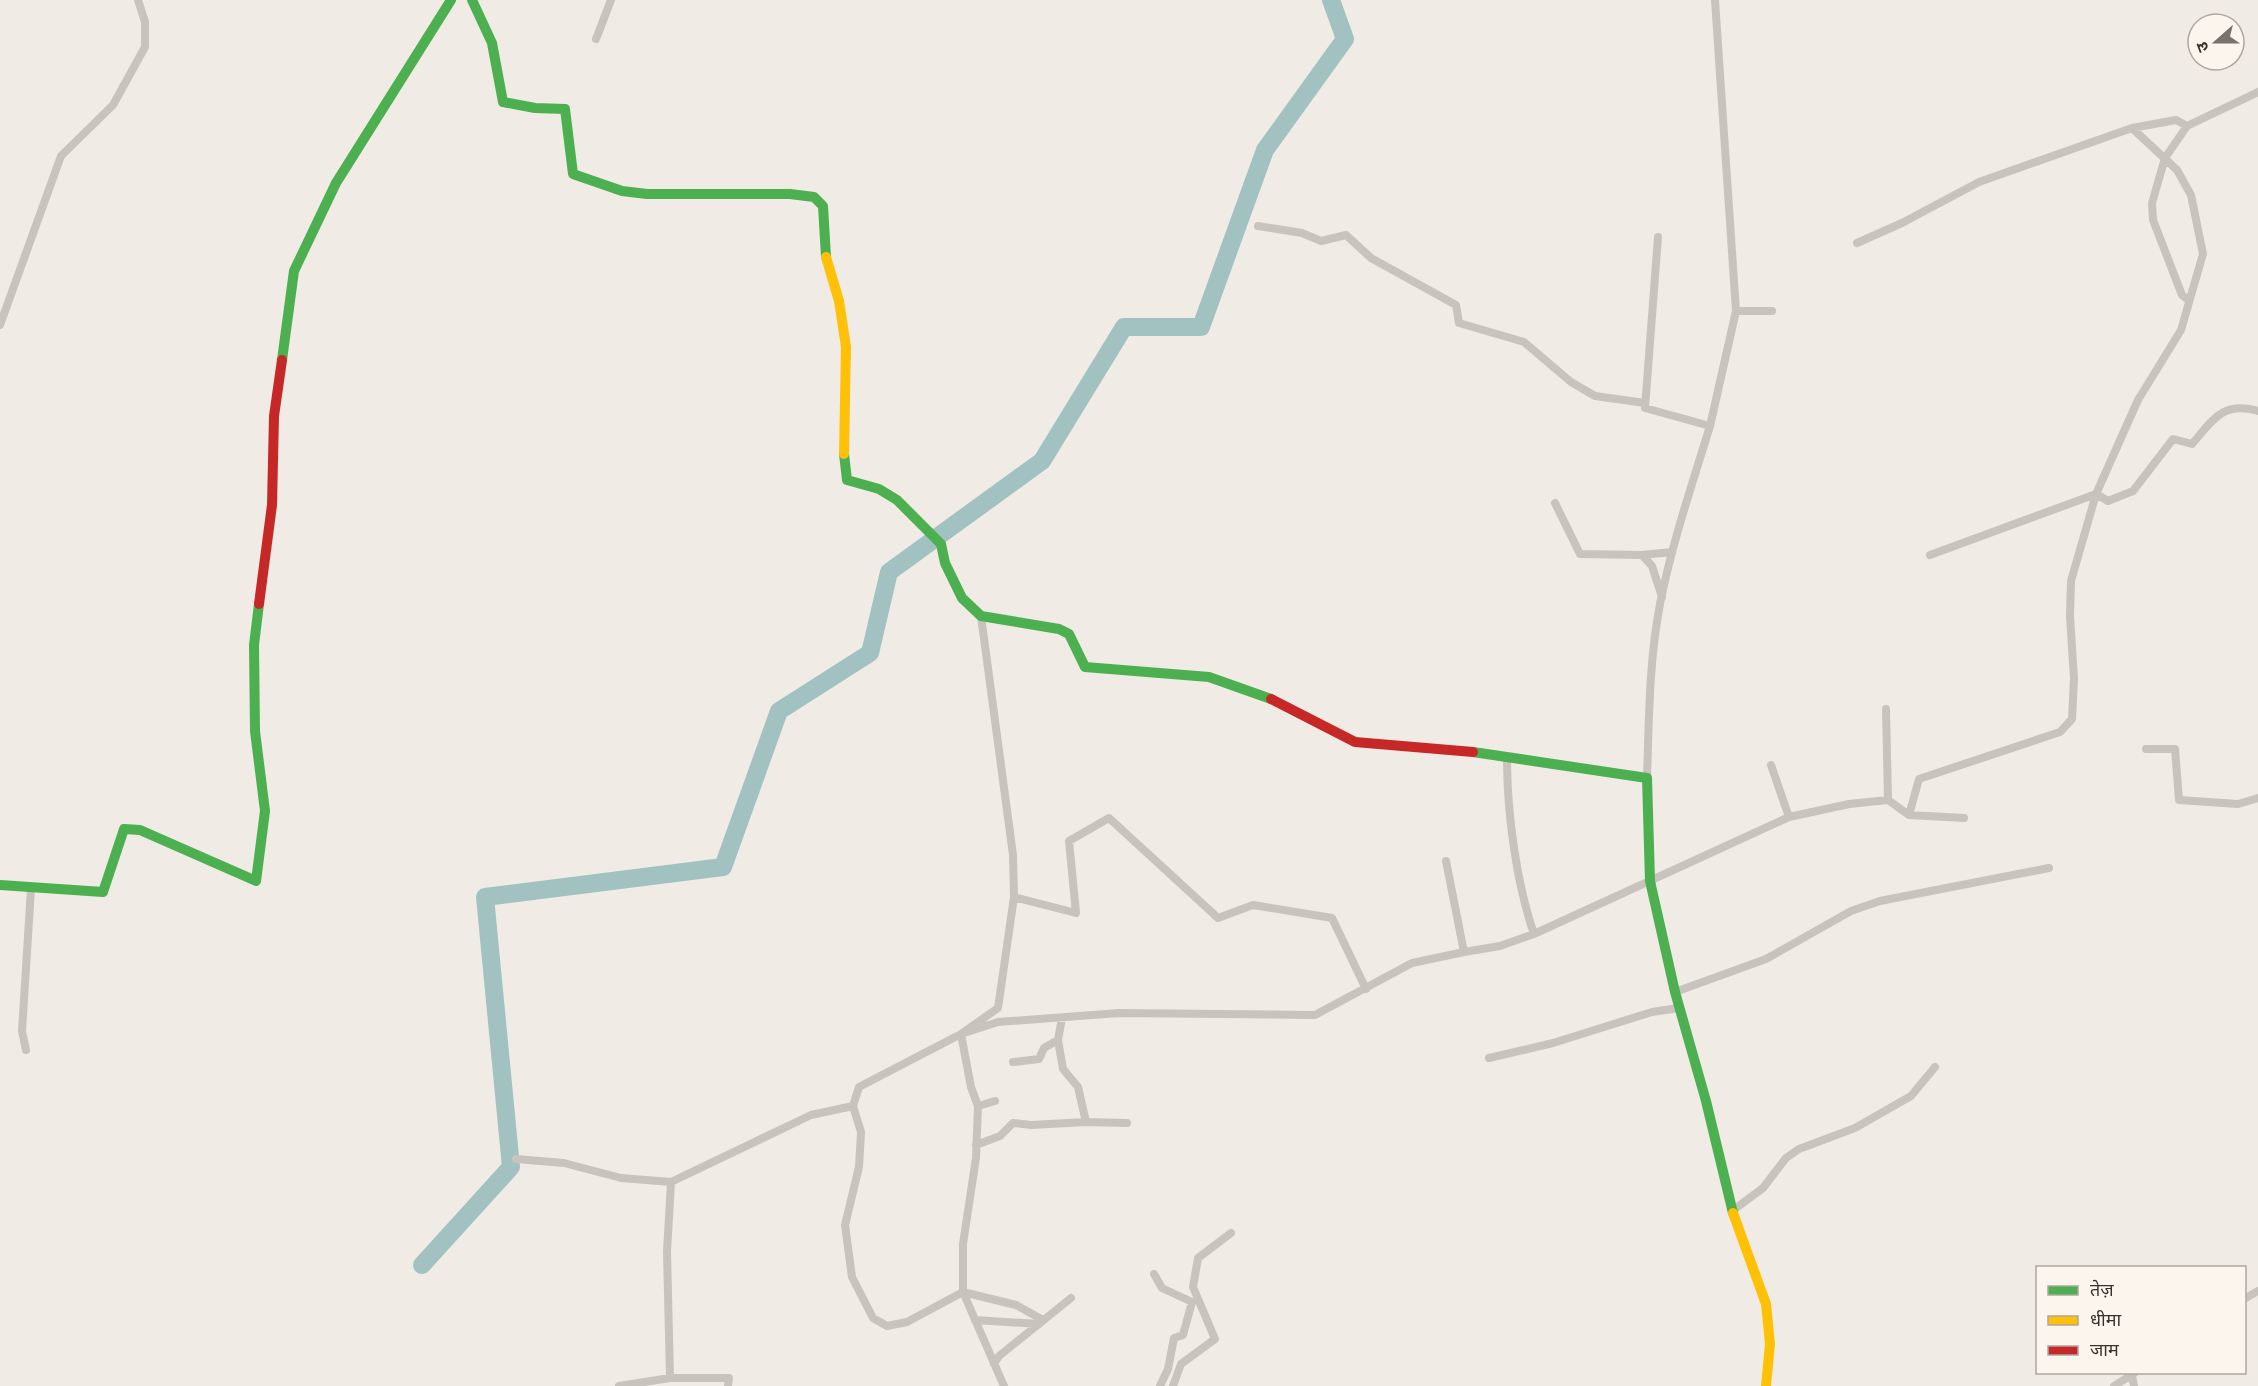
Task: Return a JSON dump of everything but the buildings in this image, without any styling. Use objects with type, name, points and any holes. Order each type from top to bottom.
[{"type":"street","points":[[0,325],[61,156],[113,105],[145,47],[145,22],[138,0]]},
{"type":"street","points":[[0,885],[31,890],[103,892],[124,829],[140,830],[256,881],[264,811],[255,731],[254,645],[272,505],[274,416],[294,271],[336,183],[451,0]]},
{"type":"street","points":[[472,0],[492,44],[503,102],[535,108],[565,109],[568,117],[573,174],[622,191],[647,195],[790,194],[814,197],[823,206],[827,265],[839,301],[846,347],[844,469],[847,480],[879,489],[897,500],[941,544],[945,563],[962,598],[981,616],[1059,629],[1069,634],[1085,667],[1103,671],[1167,672],[1208,677],[1258,693],[1300,713],[1334,735],[1355,742],[1436,748],[1647,778]]},
{"type":"street","points":[[596,39],[611,0]]},
{"type":"street","points":[[1715,0],[1736,311],[1710,426],[1672,552],[1662,598],[1651,675],[1647,778],[1650,881],[1675,992],[1706,1101],[1732,1211],[1766,1304],[1770,1344],[1766,1386]]},
{"type":"street","points":[[2188,300],[2182,295],[2153,220],[2152,203],[2165,158],[2187,126],[2258,92]]},
{"type":"street","points":[[1857,243],[1902,223],[1979,182],[2133,128],[2176,120],[2187,126]]},
{"type":"street","points":[[1909,815],[1919,779],[2060,732],[2072,719],[2074,679],[2070,616],[2071,581],[2096,494],[2138,400],[2181,330],[2203,254],[2191,195],[2177,170],[2133,128]]},
{"type":"street","points":[[1258,226],[1302,233],[1321,241],[1347,235],[1371,258],[1456,305],[1459,323],[1524,342],[1571,382],[1595,396],[1645,404]]},
{"type":"street","points":[[1658,237],[1645,408],[1710,426]]},
{"type":"street","points":[[1736,311],[1772,311]]},
{"type":"street","points":[[2096,494],[2108,501],[2133,491],[2158,455],[2173,439],[2192,444],[2216,416],[2226,410],[2258,411]]},
{"type":"street","points":[[1930,555],[2096,494]]},
{"type":"street","points":[[1555,503],[1580,554],[1642,555],[1672,552]]},
{"type":"street","points":[[1642,555],[1652,566],[1662,598]]},
{"type":"street","points":[[981,616],[1013,855],[1014,897],[998,1008],[961,1034],[860,1087],[853,1106],[861,1132],[859,1167],[844,1225],[852,1276],[873,1318],[887,1326],[907,1322],[963,1292],[1016,1305],[1041,1322]]},
{"type":"street","points":[[1886,709],[1888,801]]},
{"type":"street","points":[[2146,749],[2175,749],[2179,800],[2238,804],[2258,798]]},
{"type":"street","points":[[1507,757],[1507,797],[1522,901],[1534,934]]},
{"type":"street","points":[[1771,765],[1789,817]]},
{"type":"street","points":[[961,1034],[998,1022],[1119,1013],[1315,1015],[1412,963],[1500,946],[1534,934],[1789,817],[1848,804],[1888,801],[1909,815],[1964,818]]},
{"type":"street","points":[[1014,897],[1076,913],[1069,841],[1108,818],[1218,918],[1252,905],[1332,918],[1365,989]]},
{"type":"street","points":[[1446,861],[1464,952]]},
{"type":"street","points":[[1675,992],[1766,959],[1851,911],[1880,901],[2049,868]]},
{"type":"street","points":[[26,1050],[22,1031],[31,890]]},
{"type":"street","points":[[1489,1058],[1553,1043],[1652,1012],[1679,1008]]},
{"type":"street","points":[[1062,1018],[1058,1040],[1062,1069],[1078,1088],[1086,1122]]},
{"type":"street","points":[[961,1034],[970,1087],[978,1106],[976,1144],[963,1244],[963,1292],[1004,1386]]},
{"type":"street","points":[[1013,1062],[1039,1059],[1044,1048],[1058,1040]]},
{"type":"street","points":[[1732,1211],[1763,1188],[1786,1158],[1799,1149],[1855,1128],[1911,1096],[1935,1067]]},
{"type":"street","points":[[978,1106],[995,1101]]},
{"type":"street","points":[[516,1159],[564,1163],[621,1178],[671,1182],[811,1115],[853,1106]]},
{"type":"street","points":[[976,1144],[1000,1136],[1013,1123],[1031,1125],[1086,1122],[1127,1123]]},
{"type":"street","points":[[670,1378],[667,1252],[671,1182]]},
{"type":"street","points":[[1173,1386],[1180,1364],[1215,1339],[1193,1287],[1198,1258],[1231,1233]]},
{"type":"street","points":[[1154,1274],[1162,1288],[1192,1302],[1183,1335],[1174,1338],[1168,1369],[1160,1386]]},
{"type":"street","points":[[994,1364],[999,1356],[1071,1298]]},
{"type":"street","points":[[975,1320],[1041,1322]]},
{"type":"street","points":[[2114,1386],[2134,1374]]},
{"type":"street","points":[[2134,1374],[2134,1386]]},
{"type":"street","points":[[619,1386],[670,1378],[729,1378],[728,1386]]},
{"type":"waterway","points":[[422,1265],[511,1167],[485,897],[723,867],[779,711],[870,653],[889,572],[1042,461],[1124,327],[1201,327],[1265,150],[1345,39],[1331,0]]},
{"type":"traffic: fast","points":[[282,360],[294,271],[336,183],[451,0]]},
{"type":"traffic: fast","points":[[472,0],[492,43],[503,102],[535,108],[565,109],[573,174],[622,191],[647,194],[790,194],[814,197],[823,206],[826,257]]},
{"type":"traffic: fast","points":[[844,454],[847,480],[879,489],[897,500],[941,544],[945,563],[962,598],[981,616],[1059,629],[1069,634],[1085,667],[1209,677],[1271,699]]},
{"type":"traffic: fast","points":[[0,885],[103,892],[124,829],[140,830],[256,881],[265,811],[255,731],[254,645],[259,604]]},
{"type":"traffic: fast","points":[[1473,752],[1647,778],[1650,881],[1675,992],[1706,1101],[1733,1213]]},
{"type":"traffic: slow","points":[[826,257],[839,301],[846,347],[844,454]]},
{"type":"traffic: slow","points":[[1733,1213],[1766,1304],[1770,1344],[1766,1386]]},
{"type":"traffic: jam","points":[[259,604],[272,505],[274,416],[282,360]]},
{"type":"traffic: jam","points":[[1271,699],[1355,742],[1473,752]]}]
